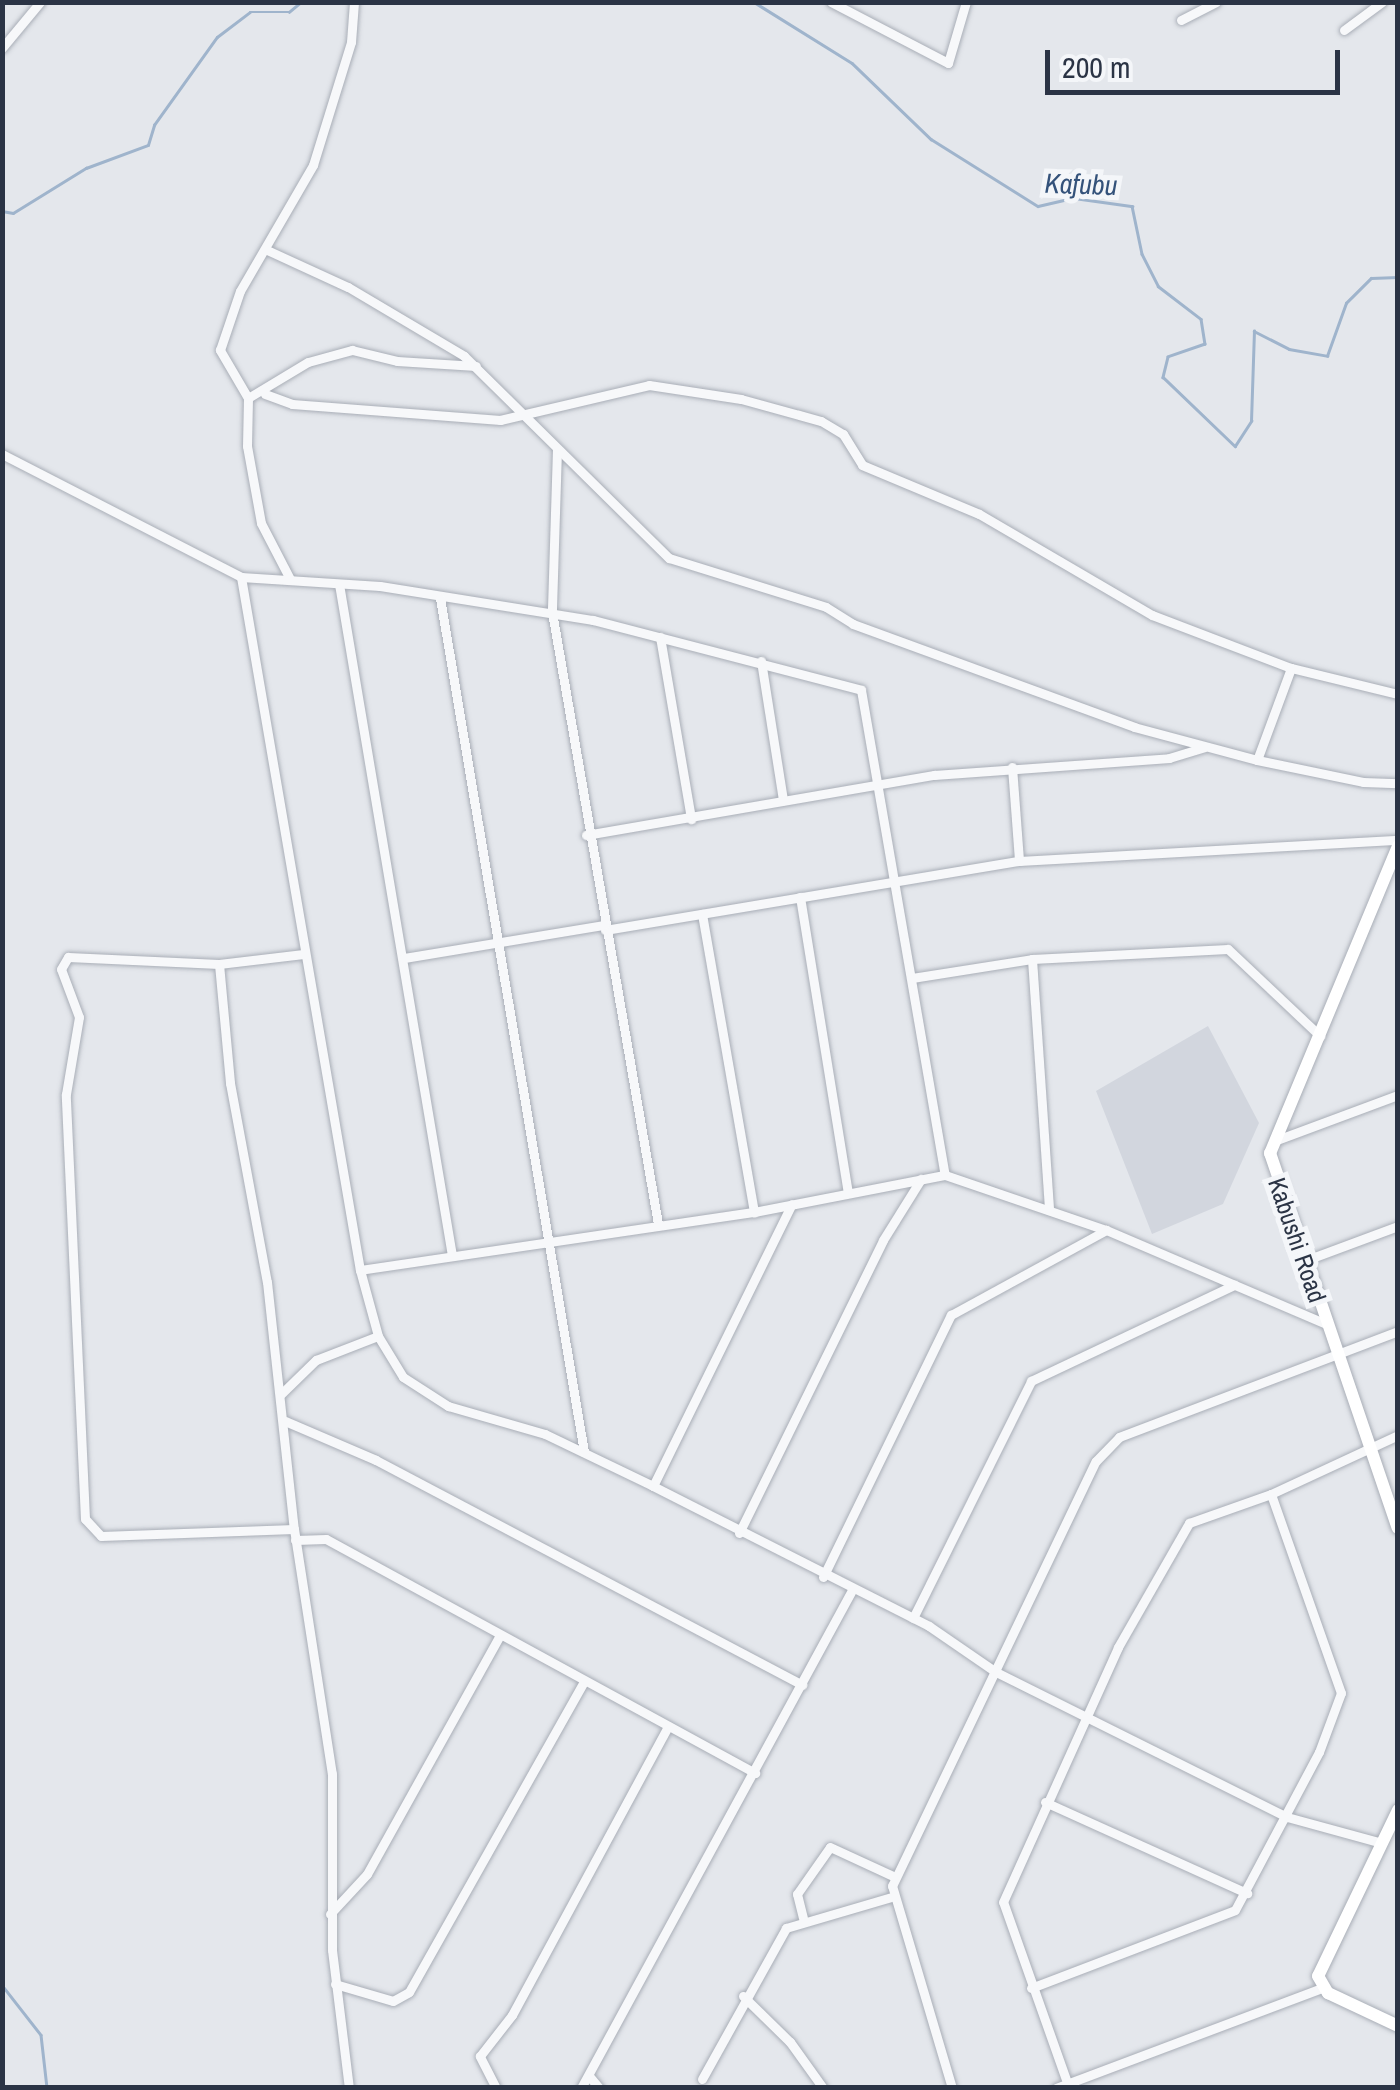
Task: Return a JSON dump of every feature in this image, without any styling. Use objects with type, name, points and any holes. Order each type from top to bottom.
[{"type":"main road","name":"Kabushi Road","points":[[1398,843],[1320,1036],[1271,1142],[1271,1164],[1398,1528]]},
{"type":"main road","points":[[1398,1810],[1321,1966],[1322,1988],[1398,2026]]},
{"type":"street","points":[[3,46],[40,2]]},
{"type":"street","points":[[290,580],[260,523],[247,446],[248,398],[220,350],[240,291],[267,250],[329,118],[351,42],[354,2]]},
{"type":"street","points":[[831,2],[948,63],[966,2]]},
{"type":"street","points":[[1182,20],[1216,2]]},
{"type":"street","points":[[1344,30],[1382,2]]},
{"type":"street","points":[[267,250],[416,323],[476,366],[669,558],[826,607],[950,661],[1204,747],[1362,782],[1398,782]]},
{"type":"street","points":[[248,398],[264,394],[308,362],[352,350],[407,363],[476,366]]},
{"type":"street","points":[[264,394],[292,404],[380,414],[528,416],[650,385],[740,399],[821,421],[843,434],[862,465],[979,514],[1152,615],[1291,668],[1398,694]]},
{"type":"street","points":[[556,449],[552,612],[586,835],[658,1224]]},
{"type":"street","points":[[2,454],[241,577],[339,584],[552,612],[762,661],[861,690],[944,1175]]},
{"type":"street","points":[[241,577],[360,1270],[378,1336],[403,1377],[424,1394],[584,1452],[654,1486],[851,1592],[913,1618],[996,1672],[1287,1817],[1382,1843]]},
{"type":"street","points":[[339,584],[452,1256]]},
{"type":"street","points":[[440,598],[584,1452]]},
{"type":"street","points":[[660,637],[690,819]]},
{"type":"street","points":[[762,661],[783,800]]},
{"type":"street","points":[[1256,760],[1291,668]]},
{"type":"street","points":[[586,835],[880,784],[1012,767],[1168,758],[1204,747]]},
{"type":"street","points":[[1012,767],[1018,862]]},
{"type":"street","points":[[404,958],[1018,862],[1398,843]]},
{"type":"street","points":[[800,897],[848,1192]]},
{"type":"street","points":[[702,914],[754,1212]]},
{"type":"street","points":[[912,978],[1032,959],[1228,949],[1320,1036]]},
{"type":"street","points":[[304,954],[219,964],[124,958],[62,962],[79,1017],[66,1094],[83,1378],[82,1506],[100,1536],[295,1535],[326,1539],[499,1638],[755,1774]]},
{"type":"street","points":[[1032,959],[1049,1209]]},
{"type":"street","points":[[219,964],[230,1083],[281,1394],[295,1535],[332,1774],[330,1914],[349,2088]]},
{"type":"street","points":[[1271,1142],[1398,1095]]},
{"type":"street","points":[[360,1270],[546,1239],[754,1212],[944,1175],[1106,1230],[1326,1324]]},
{"type":"street","points":[[739,1533],[883,1240],[922,1179]]},
{"type":"street","points":[[654,1486],[792,1204]]},
{"type":"street","points":[[1304,1261],[1398,1226]]},
{"type":"street","points":[[823,1577],[951,1315],[1106,1230]]},
{"type":"street","points":[[913,1618],[1031,1381],[1234,1285]]},
{"type":"street","points":[[952,2088],[891,1897],[895,1877],[1110,1443],[1398,1332]]},
{"type":"street","points":[[281,1394],[316,1360],[378,1336]]},
{"type":"street","points":[[284,1421],[376,1460],[802,1685]]},
{"type":"street","points":[[1069,2085],[1003,1902],[1084,1715],[1182,1530],[1398,1435]]},
{"type":"street","points":[[1031,1988],[1235,1910],[1287,1817],[1341,1693],[1271,1494]]},
{"type":"street","points":[[581,2088],[851,1592]]},
{"type":"street","points":[[330,1914],[368,1874],[499,1638]]},
{"type":"street","points":[[336,1984],[393,2001],[409,1992],[583,1683]]},
{"type":"street","points":[[496,2088],[480,2056],[512,2016],[668,1728]]},
{"type":"street","points":[[1045,1802],[1247,1893]]},
{"type":"street","points":[[803,1918],[797,1894],[830,1847],[895,1877]]},
{"type":"street","points":[[702,2079],[742,1996],[786,1928],[803,1918],[891,1897]]},
{"type":"street","points":[[1056,2088],[1322,1988]]},
{"type":"street","points":[[742,1996],[790,2042],[823,2088]]},
{"type":"street","points":[[589,2076],[599,2088]]},
{"type":"shaded area","points":[[1208,1026],[1259,1123],[1223,1204],[1152,1234],[1096,1091]]},
{"type":"waterway","points":[[2,211],[13,213],[86,168],[148,145],[154,125],[217,37],[250,12],[289,12],[301,2]]},
{"type":"waterway","name":"Kafubu","points":[[754,2],[852,63],[931,139],[1038,206],[1074,198],[1132,206],[1142,254],[1158,286],[1201,319],[1205,344],[1168,357],[1163,377],[1235,446],[1251,421],[1254,331],[1289,349],[1327,356],[1346,303],[1371,278],[1398,277]]},
{"type":"waterway","points":[[2,1851],[2,1861]]},
{"type":"waterway","points":[[2,1985],[41,2035],[47,2088]]}]
